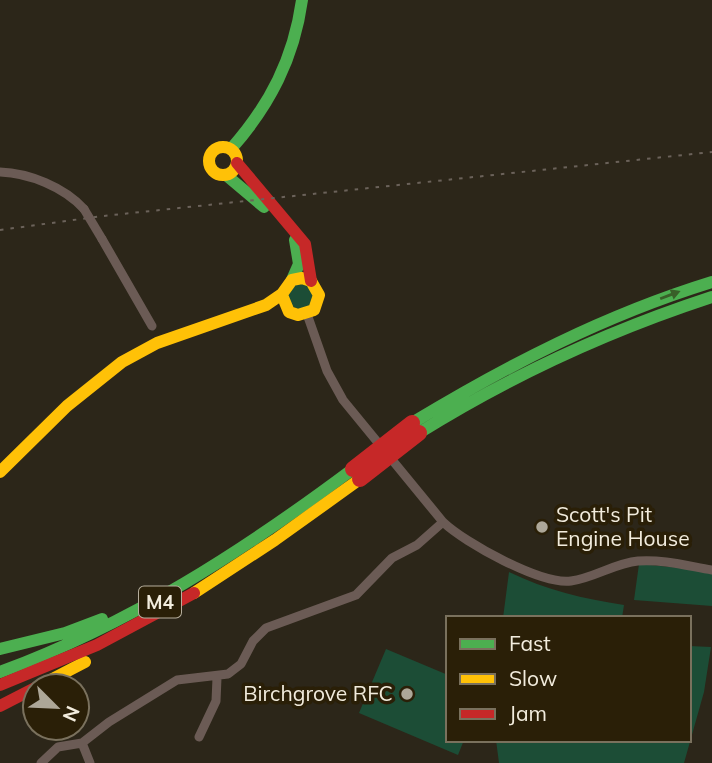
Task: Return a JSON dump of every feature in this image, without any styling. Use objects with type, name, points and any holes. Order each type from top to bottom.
[{"type":"main road","points":[[231,162],[283,76],[300,22],[302,0]]},
{"type":"main road","points":[[0,472],[75,402],[115,368],[142,350],[189,330],[248,315],[282,295],[299,264],[299,247],[293,236],[231,162]]},
{"type":"main road","points":[[231,162],[297,231],[305,244],[311,281]]},
{"type":"main road","points":[[282,295],[289,312],[307,314],[318,303],[317,287],[311,281],[302,278],[292,280]]},
{"type":"main road","name":"M4","points":[[65,672],[112,647],[279,540],[416,428],[497,371],[594,325],[712,282]]},
{"type":"main road","name":"M4","points":[[416,428],[539,362],[593,338],[712,297]]},
{"type":"main road","name":"M4","points":[[0,649],[65,633],[106,618],[240,549],[357,474]]},
{"type":"main road","name":"M4","points":[[0,672],[55,652],[164,600],[242,552],[305,506]]},
{"type":"main road","name":"M4","points":[[0,685],[59,663],[170,609]]},
{"type":"main road","name":"M4","points":[[0,706],[21,695]]},
{"type":"street","points":[[0,172],[37,180],[72,198],[84,209],[152,326]]},
{"type":"street","points":[[307,314],[327,371],[344,400],[443,522],[460,538],[541,579],[574,581],[634,561],[660,561],[712,569]]},
{"type":"street","points":[[41,763],[58,747],[82,743],[160,688],[177,680],[216,678],[228,674],[241,664],[253,641],[266,628],[312,617],[356,595],[392,558],[417,545],[443,522]]},
{"type":"street","points":[[199,737],[216,701],[216,678]]},
{"type":"street","points":[[82,743],[90,763]]},
{"type":"green space","points":[[301,283],[310,287],[314,296],[310,305],[301,309],[292,305],[288,296],[292,287]]},
{"type":"green space","points":[[639,564],[712,571],[712,606],[634,600]]},
{"type":"green space","points":[[509,572],[565,593],[624,605],[622,616],[503,616]]},
{"type":"green space","points":[[691,646],[711,647],[704,692],[691,738]]},
{"type":"green space","name":"Birchgrove RFC","points":[[386,649],[446,674],[446,742],[463,742],[458,755],[359,713]]},
{"type":"green space","points":[[496,742],[690,742],[684,763],[499,763]]},
{"type":"railway","points":[[0,230],[103,216],[712,152]]},
{"type":"traffic: fast","points":[[231,149],[257,115],[278,80],[293,42],[302,0]]},
{"type":"traffic: fast","points":[[226,175],[264,207]]},
{"type":"traffic: fast","points":[[292,280],[299,264],[295,240]]},
{"type":"traffic: fast","points":[[412,423],[484,381],[558,343],[633,310],[712,282]]},
{"type":"traffic: fast","points":[[419,433],[489,392],[561,356],[635,324],[712,297]]},
{"type":"traffic: fast","points":[[0,672],[94,632],[184,584],[269,529],[353,469]]},
{"type":"traffic: fast","points":[[0,649],[65,633],[102,619]]},
{"type":"traffic: slow","points":[[223,147],[233,151],[237,161],[233,171],[223,175],[213,171],[209,161],[213,151],[223,147]]},
{"type":"traffic: slow","points":[[0,472],[67,406],[122,362],[157,343],[266,305],[282,294],[292,280],[302,278],[311,281],[319,295],[314,310],[298,315],[289,312],[282,295]]},
{"type":"traffic: slow","points":[[194,593],[275,540],[360,479]]},
{"type":"traffic: slow","points":[[66,672],[85,662]]},
{"type":"traffic: jam","points":[[237,163],[305,244],[311,281]]},
{"type":"traffic: jam","points":[[353,469],[412,423]]},
{"type":"traffic: jam","points":[[360,479],[419,433]]},
{"type":"traffic: jam","points":[[0,685],[97,645],[194,593]]},
{"type":"traffic: jam","points":[[0,706],[21,695]]},
{"type":"place","name":"Scott's Pit Engine House","points":[[542,527]]},
{"type":"place","name":"Birchgrove RFC","points":[[407,694]]}]
